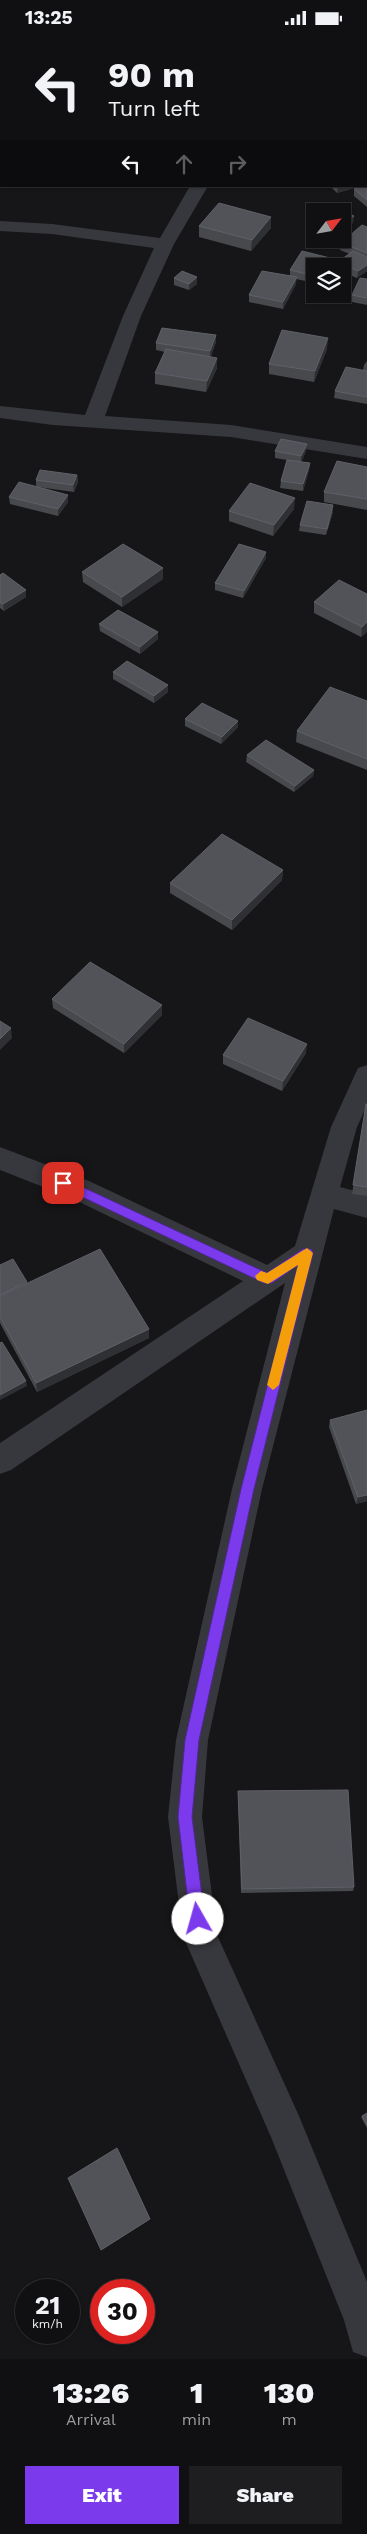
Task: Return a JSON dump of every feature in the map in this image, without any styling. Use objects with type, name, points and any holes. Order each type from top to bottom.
[{"type":"street","points":[[93,421],[132,316],[165,244],[198,187]]},
{"type":"street","points":[[0,225],[52,229],[165,244]]},
{"type":"street","points":[[0,412],[53,419],[230,431],[367,453]]},
{"type":"street","points":[[367,1076],[344,1127],[307,1253],[247,1489],[192,1740],[185,1817],[200,1936],[286,2129],[363,2320],[367,2338]]},
{"type":"street","points":[[0,1157],[79,1189],[268,1279]]},
{"type":"street","points":[[324,1195],[367,1205]]},
{"type":"street","points":[[0,1461],[307,1253]]},
{"type":"building","points":[[367,187],[367,200],[354,189]]},
{"type":"building","points":[[219,203],[271,217],[252,240],[199,226]]},
{"type":"building","points":[[362,225],[367,227],[367,253],[351,247],[351,234]]},
{"type":"building","points":[[302,251],[330,258],[306,258],[306,274],[290,270]]},
{"type":"building","points":[[353,251],[367,257],[367,265],[358,271],[351,268],[351,258],[343,258]]},
{"type":"building","points":[[182,271],[197,277],[189,284],[174,278]]},
{"type":"building","points":[[262,271],[297,277],[283,302],[249,295]]},
{"type":"building","points":[[360,278],[367,279],[367,298],[352,295]]},
{"type":"building","points":[[162,328],[216,335],[210,351],[156,343]]},
{"type":"building","points":[[282,330],[328,338],[315,371],[269,364]]},
{"type":"building","points":[[166,349],[217,358],[207,381],[155,373]]},
{"type":"building","points":[[346,367],[367,371],[367,397],[335,391]]},
{"type":"building","points":[[281,439],[307,444],[301,456],[275,451]]},
{"type":"building","points":[[287,460],[310,463],[303,484],[281,481]]},
{"type":"building","points":[[337,461],[367,467],[367,499],[324,492]]},
{"type":"building","points":[[40,470],[77,475],[73,485],[36,480]]},
{"type":"building","points":[[19,482],[68,495],[58,509],[9,497]]},
{"type":"building","points":[[250,483],[295,498],[274,525],[229,511]]},
{"type":"building","points":[[307,501],[333,505],[327,529],[300,525]]},
{"type":"building","points":[[123,544],[163,568],[122,597],[82,572]]},
{"type":"building","points":[[239,544],[266,552],[244,591],[215,583]]},
{"type":"building","points":[[3,573],[26,590],[3,604],[0,602],[0,575]]},
{"type":"building","points":[[339,580],[367,594],[367,622],[362,627],[314,602]]},
{"type":"building","points":[[118,610],[158,632],[140,647],[99,624]]},
{"type":"building","points":[[127,661],[168,685],[154,696],[113,672]]},
{"type":"building","points":[[330,687],[367,701],[367,759],[297,731]]},
{"type":"building","points":[[202,703],[238,721],[222,737],[185,719]]},
{"type":"building","points":[[266,740],[314,770],[295,786],[247,755]]},
{"type":"building","points":[[222,834],[283,870],[232,920],[170,883]]},
{"type":"building","points":[[90,962],[162,1005],[124,1044],[52,999]]},
{"type":"building","points":[[248,1018],[307,1044],[283,1081],[223,1055]]},
{"type":"building","points":[[0,1021],[11,1028],[0,1039]]},
{"type":"building","points":[[367,1104],[367,1187],[353,1185]]},
{"type":"building","points":[[100,1249],[149,1329],[36,1383],[0,1317],[0,1296]]},
{"type":"building","points":[[13,1259],[27,1282],[0,1295],[0,1265]]},
{"type":"building","points":[[2,1342],[26,1381],[0,1395],[0,1343]]},
{"type":"building","points":[[367,1410],[367,1495],[358,1497],[330,1420]]},
{"type":"building","points":[[348,1790],[354,1887],[242,1889],[238,1791]]},
{"type":"building","points":[[367,2113],[367,2125],[362,2116]]},
{"type":"building","points":[[117,2148],[150,2219],[101,2250],[68,2178]]},
{"type":"slow traffic","points":[[261,1276],[268,1279],[307,1253],[273,1385]]},
{"type":"route","points":[[63,1183],[268,1279],[307,1253],[247,1489],[192,1740],[185,1817],[198,1919]]}]
